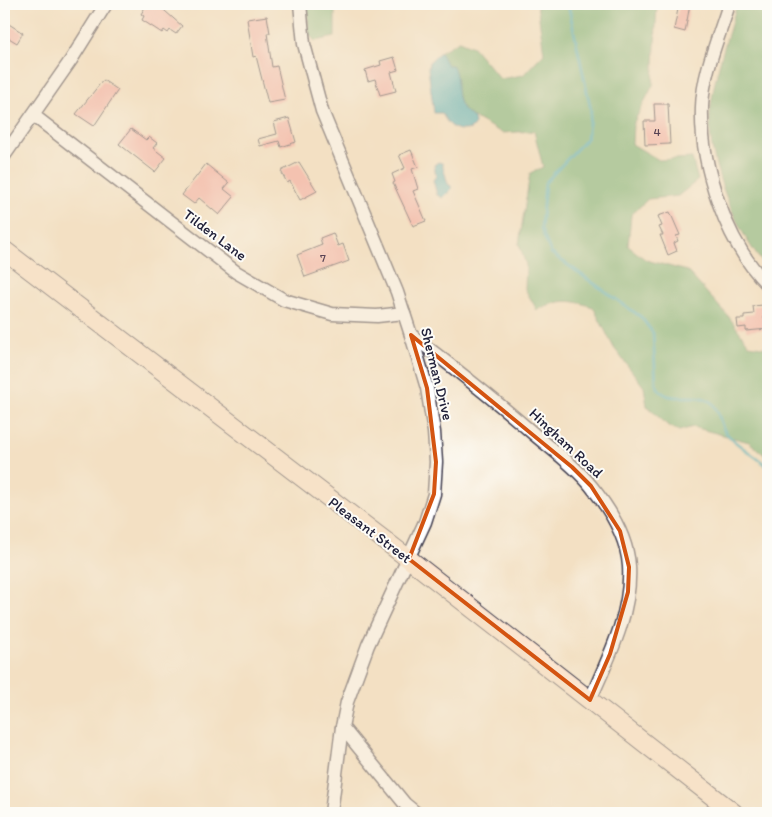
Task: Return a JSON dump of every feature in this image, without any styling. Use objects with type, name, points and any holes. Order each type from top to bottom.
[{"type":"street","points":[[4,156],[106,4]]},
{"type":"street","name":"Sherman Drive","points":[[300,4],[304,44],[322,111],[404,313],[427,388],[434,432],[436,462],[434,494],[425,522],[368,645],[347,702],[331,813]]},
{"type":"street","points":[[730,4],[706,77],[702,106],[703,144],[709,173],[727,220],[748,261],[768,285]]},
{"type":"street","name":"Tilden Lane","points":[[33,115],[236,272],[284,300],[332,314],[376,316],[404,313]]},
{"type":"street","name":"Pleasant Street","points":[[4,250],[409,559],[734,813]]},
{"type":"street","name":"Hingham Road","points":[[411,335],[490,396],[572,467],[591,486],[620,531],[626,546],[629,567],[628,592],[623,617],[610,654],[590,700]]},
{"type":"street","points":[[342,727],[404,804],[416,813]]},
{"type":"highlighted area","points":[[411,335],[572,467],[591,486],[620,531],[629,567],[628,592],[610,654],[590,700],[409,559],[434,494],[436,462],[427,388]]},
{"type":"green space","points":[[307,4],[335,4],[335,37],[315,41],[309,35]]},
{"type":"green space","points":[[537,4],[657,4],[653,85],[633,124],[632,144],[659,160],[692,158],[698,180],[678,196],[648,199],[631,215],[628,246],[646,260],[687,271],[729,317],[749,345],[768,348],[768,458],[749,442],[693,427],[679,431],[667,425],[647,406],[644,387],[614,348],[593,307],[565,301],[537,310],[525,289],[526,265],[519,244],[530,173],[543,167],[534,131],[502,133],[466,113],[459,102],[455,84],[440,52],[459,41],[473,47],[500,79],[523,75],[544,53]]},
{"type":"green space","points":[[737,4],[768,4],[768,269],[756,255],[735,218],[719,175],[710,134],[710,115],[714,87]]},
{"type":"water","points":[[440,52],[447,65],[452,65],[455,71],[457,92],[461,106],[474,118],[475,124],[471,129],[457,129],[447,122],[442,113],[434,113],[428,69],[429,62]]},
{"type":"water","points":[[438,162],[442,163],[448,184],[452,189],[443,198],[437,195],[433,180],[436,176],[434,165]]},
{"type":"building","points":[[147,4],[157,4],[182,26],[176,34],[170,30],[168,33],[164,30],[162,33],[142,20],[144,16],[141,14]]},
{"type":"building","points":[[679,4],[690,4],[685,32],[674,29]]},
{"type":"building","points":[[267,16],[270,33],[267,33],[272,67],[277,66],[285,100],[268,103],[256,56],[253,57],[247,19]]},
{"type":"building","points":[[4,21],[23,33],[17,43],[4,35]]},
{"type":"building","points":[[394,57],[398,70],[391,72],[396,91],[380,95],[375,79],[368,81],[365,70],[381,65],[380,61]]},
{"type":"building","points":[[103,80],[118,90],[94,126],[76,114]]},
{"type":"building","points":[[654,104],[668,104],[670,144],[645,145],[644,121],[655,121]]},
{"type":"building","points":[[289,118],[296,142],[281,147],[279,141],[260,146],[258,139],[277,134],[274,122]]},
{"type":"building","points":[[131,129],[146,140],[149,137],[157,143],[153,148],[166,158],[155,172],[119,144]]},
{"type":"building","points":[[411,150],[418,167],[412,169],[418,189],[413,191],[426,221],[413,226],[393,183],[395,182],[392,174],[405,168],[399,155]]},
{"type":"building","points":[[299,162],[317,191],[300,200],[290,181],[287,183],[281,171]]},
{"type":"building","points":[[206,164],[229,183],[224,189],[234,197],[219,215],[199,198],[194,204],[182,195]]},
{"type":"building","points":[[670,212],[680,235],[676,236],[678,241],[674,243],[677,251],[668,255],[660,235],[663,235],[659,227],[662,226],[658,216]]},
{"type":"building","points":[[333,233],[338,246],[343,244],[349,261],[305,277],[297,255],[322,245],[320,238]]},
{"type":"building","points":[[763,305],[764,319],[768,318],[768,329],[746,331],[746,327],[738,328],[737,319],[744,319],[744,315],[754,314],[753,306]]},
{"type":"waterway","points":[[568,4],[591,110],[587,138],[545,183],[541,229],[551,253],[641,317],[653,333],[656,384],[660,391],[673,397],[704,398],[711,402],[726,433],[768,467]]}]
